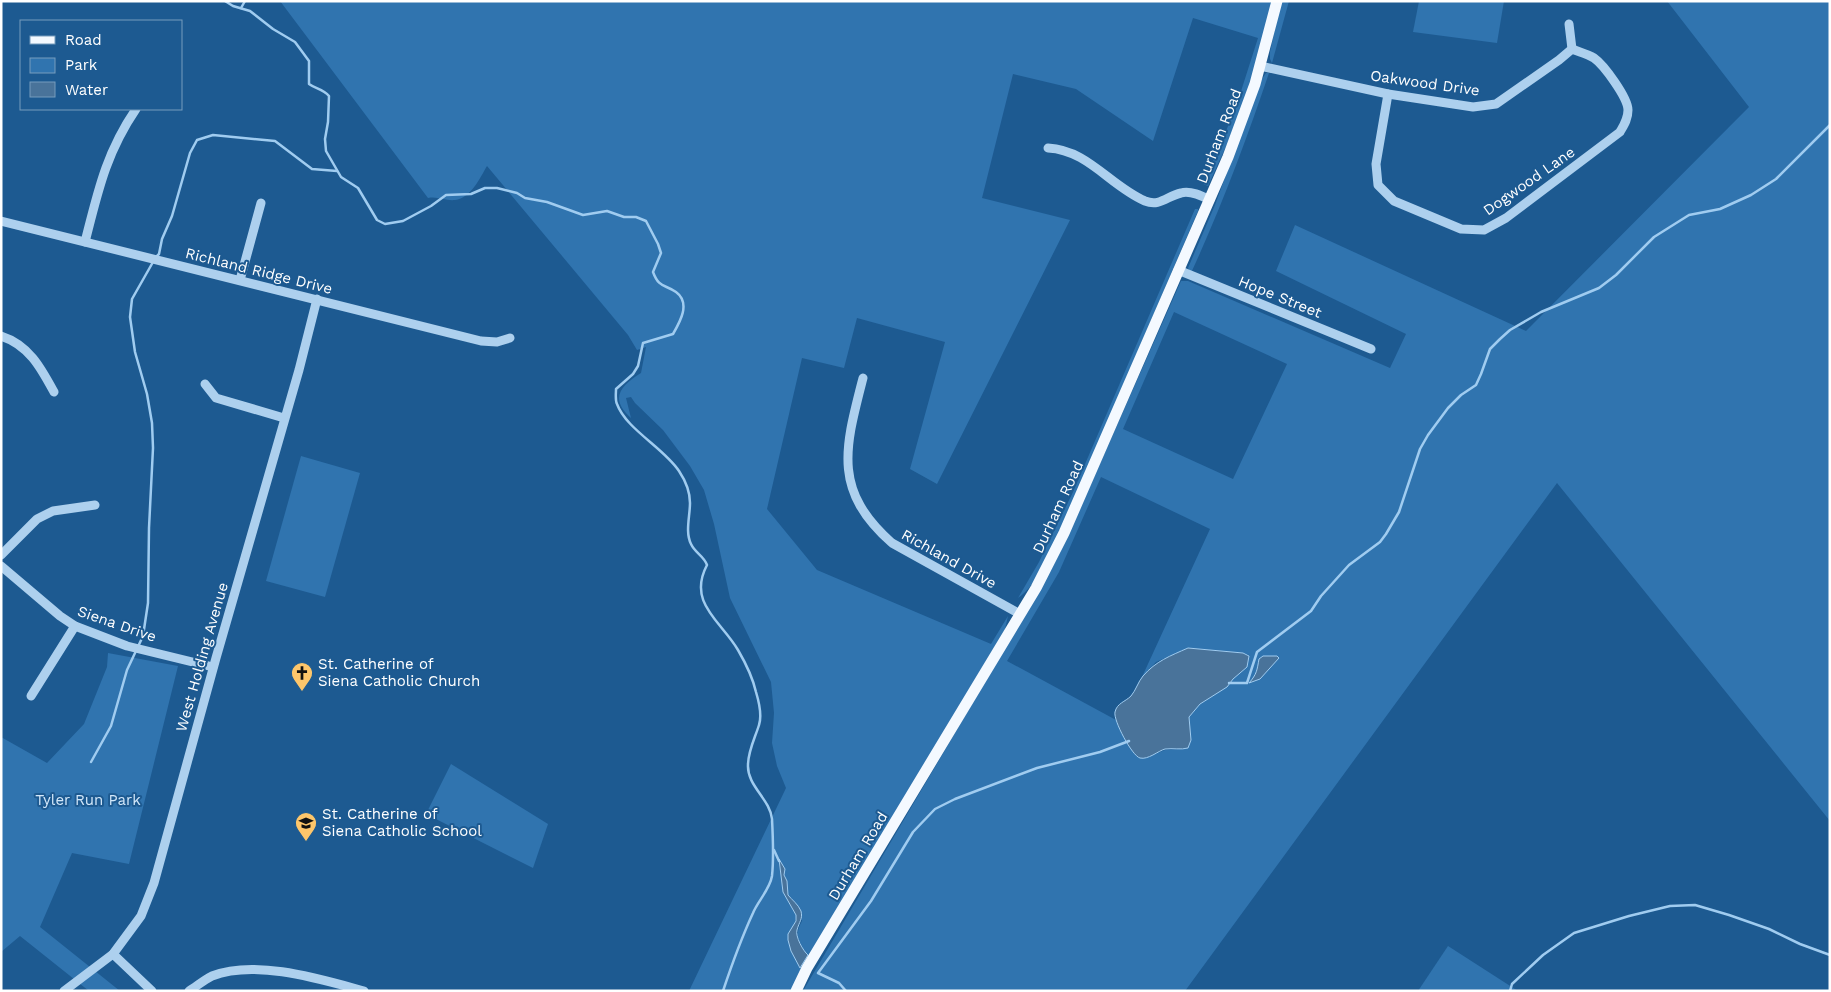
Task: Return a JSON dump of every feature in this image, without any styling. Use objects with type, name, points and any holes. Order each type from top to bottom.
[{"type":"main road","name":"Durham Road","points":[[796,991],[807,968],[1020,614],[1064,533],[1210,200],[1243,117],[1260,66],[1277,1]]},
{"type":"street","points":[[1569,24],[1572,50]]},
{"type":"street","name":"Oakwood Drive","points":[[1260,66],[1388,94],[1473,107],[1496,104],[1572,50]]},
{"type":"street","name":"Dogwood Lane","points":[[1388,94],[1376,164],[1378,185],[1394,201],[1461,229],[1484,230],[1506,218],[1620,132],[1626,122],[1628,110],[1626,101],[1600,62],[1587,54],[1572,50]]},
{"type":"street","points":[[85,242],[104,169],[117,140],[135,110]]},
{"type":"street","points":[[1048,148],[1064,150],[1077,156],[1124,189],[1149,202],[1162,202],[1182,192],[1200,195],[1210,200]]},
{"type":"street","points":[[240,280],[261,203]]},
{"type":"street","name":"Richland Ridge Drive","points":[[1,221],[481,341],[497,342],[510,338]]},
{"type":"street","name":"Hope Street","points":[[1178,270],[1371,349]]},
{"type":"street","name":"West Holding Avenue","points":[[64,991],[113,954],[141,916],[154,883],[316,299]]},
{"type":"street","points":[[1,336],[22,346],[36,360],[54,392]]},
{"type":"street","name":"Richland Drive","points":[[862,378],[850,432],[848,472],[853,492],[865,515],[878,531],[892,543],[1020,614]]},
{"type":"street","points":[[205,384],[216,398],[284,418]]},
{"type":"street","points":[[1,555],[33,523],[52,511],[96,505]]},
{"type":"street","name":"Siena Drive","points":[[1,566],[60,616],[75,626],[127,646],[213,667]]},
{"type":"street","points":[[31,696],[75,626]]},
{"type":"street","points":[[113,954],[152,991]]},
{"type":"street","points":[[189,991],[211,976],[231,971],[252,969],[273,970],[364,991]]},
{"type":"green space","points":[[280,1],[1273,1],[1259,57],[1238,120],[1208,186],[1203,184],[1235,110],[1258,38],[1193,18],[1153,141],[1076,89],[1013,74],[982,198],[1070,220],[937,484],[910,469],[945,342],[857,318],[844,368],[802,358],[767,509],[817,570],[991,644],[1008,616],[1005,629],[791,991],[689,991],[786,788],[777,766],[772,743],[774,713],[771,682],[730,598],[714,524],[704,490],[690,466],[663,430],[631,397],[626,398],[631,418],[620,404],[620,392],[623,387],[641,373],[646,347],[637,350],[628,335],[487,166],[478,182],[466,196],[455,200],[428,198]],"holes":[[[779,861],[787,881],[788,895],[798,906],[802,921],[798,934],[805,953],[800,968],[791,951],[796,915],[783,892]]]},
{"type":"green space","points":[[1281,1],[1289,1],[1272,63],[1270,52]]},
{"type":"green space","points":[[1419,1],[1504,1],[1497,43],[1413,32]]},
{"type":"green space","points":[[1667,1],[1830,1],[1830,821],[1557,483],[1185,991],[803,991],[1051,570],[1181,281],[1188,281],[1390,368],[1406,334],[1276,271],[1295,225],[1526,331],[1749,107]],"holes":[[[1174,312],[1287,364],[1233,479],[1123,429]],[[1101,477],[1210,529],[1142,677],[1156,662],[1188,648],[1249,655],[1247,667],[1226,687],[1200,704],[1189,717],[1191,740],[1183,749],[1165,750],[1145,758],[1127,742],[1116,720],[1007,661],[1059,572]]]},
{"type":"green space","points":[[1266,73],[1269,73],[1242,149],[1213,224],[1191,273],[1188,268],[1215,205],[1260,82]]},
{"type":"green space","points":[[1195,209],[1198,209],[1198,211],[1049,556],[1032,584],[1018,598],[1039,562],[1073,492]]},
{"type":"green space","points":[[301,456],[360,473],[325,597],[266,581]]},
{"type":"green space","name":"Tyler Run Park","points":[[108,653],[178,666],[129,864],[72,853],[40,927],[120,991],[89,991],[20,936],[1,952],[1,737],[47,763],[84,724],[107,667]]},
{"type":"green space","points":[[451,764],[548,824],[533,868],[426,814]]},
{"type":"green space","points":[[1448,946],[1518,991],[1418,991]]},
{"type":"water","points":[[1188,648],[1243,653],[1249,656],[1247,667],[1227,687],[1200,704],[1189,717],[1191,740],[1188,748],[1165,749],[1150,757],[1140,758],[1132,751],[1120,730],[1115,716],[1116,709],[1131,696],[1141,678],[1153,666]]},
{"type":"water","points":[[1263,656],[1277,656],[1279,658],[1260,679],[1249,683],[1254,677],[1259,659]]},
{"type":"water","points":[[779,859],[785,869],[784,875],[787,881],[788,895],[801,911],[801,921],[797,930],[797,936],[808,955],[800,968],[791,951],[788,940],[788,934],[796,921],[796,915],[783,892]]},
{"type":"waterway","points":[[225,1],[233,6],[250,11],[273,29],[295,42],[309,61],[309,84],[329,96],[325,139],[326,151],[341,177],[358,188],[377,220],[385,224],[403,221],[431,206],[446,195],[471,194],[485,188],[497,188],[517,193],[525,198],[547,202],[583,215],[607,211],[624,217],[636,217],[646,221],[658,244],[661,253],[653,272],[660,283],[680,296],[683,302],[683,313],[673,334],[643,343],[638,366],[633,374],[616,389],[616,401],[628,422],[664,454],[681,474],[687,486],[690,503],[689,539],[707,565],[702,578],[701,590],[704,601],[715,620],[738,650],[751,676],[757,696],[760,721],[749,755],[748,765],[751,779],[767,805],[772,819],[773,855],[771,881],[755,908],[723,991]]},
{"type":"waterway","points":[[241,8],[245,1]]},
{"type":"waterway","points":[[1229,683],[1247,683],[1257,652],[1311,611],[1321,596],[1349,565],[1380,542],[1399,512],[1420,449],[1428,435],[1448,408],[1461,395],[1476,385],[1490,349],[1500,339],[1510,330],[1541,312],[1599,288],[1616,275],[1654,237],[1689,215],[1720,209],[1751,195],[1776,179],[1830,125]]},
{"type":"waterway","points":[[156,257],[159,254],[162,239],[172,216],[190,153],[197,140],[213,135],[275,141],[312,169],[337,171]]},
{"type":"waterway","points":[[91,762],[111,726],[127,670],[143,636],[148,603],[153,448],[152,423],[147,394],[135,352],[130,317],[132,299],[153,262]]},
{"type":"waterway","points":[[846,991],[839,983],[818,973],[871,901],[913,832],[935,809],[955,799],[1037,768],[1100,752],[1129,741]]},
{"type":"waterway","points":[[774,850],[779,861]]},
{"type":"waterway","points":[[1510,991],[1512,984],[1543,955],[1574,933],[1670,906],[1695,905],[1729,915],[1769,929],[1800,944],[1830,955]]},
{"type":"place","name":"St. Catherine of Siena Catholic Church","points":[[302,692]]},
{"type":"place","name":"St. Catherine of Siena Catholic School","points":[[306,842]]}]
